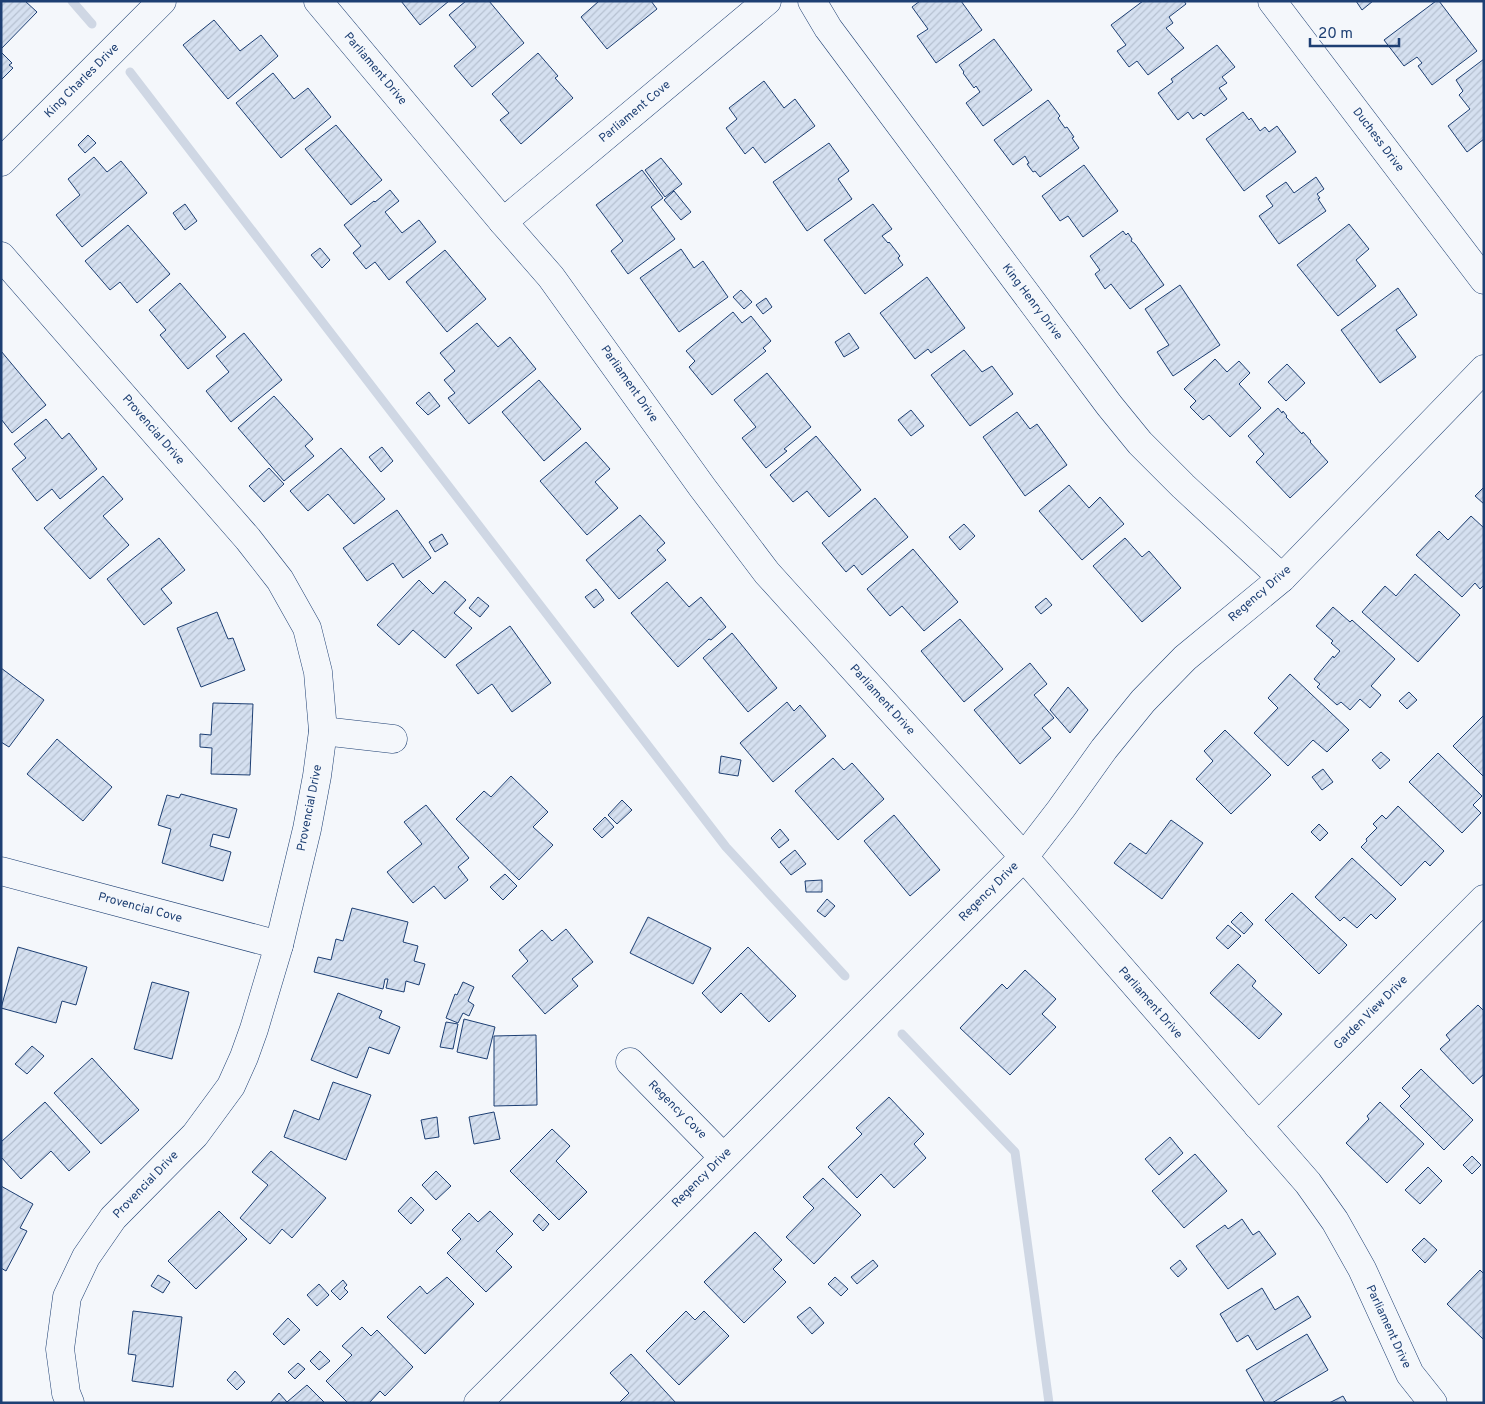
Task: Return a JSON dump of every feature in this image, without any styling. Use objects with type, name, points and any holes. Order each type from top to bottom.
[{"type":"street","name":"King Charles Drive","points":[[1,162],[162,1]]},
{"type":"street","name":"Parliament Drive","points":[[318,1],[551,277],[702,487],[767,573],[1024,857],[1308,1183],[1335,1221],[1362,1269],[1410,1374],[1433,1403]]},
{"type":"street","name":"Parliament Cove","points":[[503,222],[767,1]]},
{"type":"street","name":"King Henry Drive","points":[[812,1],[834,36],[1109,405],[1140,443],[1183,486],[1282,578]]},
{"type":"street","name":"Duchess Drive","points":[[1272,1],[1484,280]]},
{"type":"street","name":"Provencial Drive","points":[[1,256],[248,539],[280,580],[307,628],[318,672],[323,731],[307,829],[279,945],[244,1057],[231,1086],[195,1135],[113,1218],[86,1257],[67,1297],[60,1348],[66,1394],[70,1403]]},
{"type":"street","name":"Regency Drive","points":[[478,1403],[1024,857],[1061,810],[1104,749],[1144,701],[1185,658],[1282,578],[1484,370]]},
{"type":"street","points":[[323,731],[393,739]]},
{"type":"street","name":"Provencial Cove","points":[[1,871],[279,945]]},
{"type":"street","name":"Garden View Drive","points":[[1258,1126],[1484,900]]},
{"type":"street","name":"Regency Cove","points":[[630,1062],[723,1157]]},
{"type":"building","points":[[1,1],[25,1],[37,12],[1,49]]},
{"type":"building","points":[[401,1],[449,1],[420,25]]},
{"type":"building","points":[[466,1],[489,1],[524,43],[472,87],[454,66],[476,47],[449,15]]},
{"type":"building","points":[[599,1],[651,1],[657,9],[607,49],[581,17]]},
{"type":"building","points":[[920,1],[961,1],[982,30],[936,63],[917,36],[928,29],[912,7]]},
{"type":"building","points":[[1143,1],[1184,1],[1186,4],[1169,17],[1173,23],[1166,28],[1184,48],[1148,75],[1137,61],[1129,67],[1117,51],[1126,45],[1111,25]]},
{"type":"building","points":[[1356,1],[1373,1],[1362,10]]},
{"type":"building","points":[[1436,1],[1439,1],[1477,51],[1432,85],[1418,66],[1422,63],[1417,57],[1404,66],[1384,40]]},
{"type":"building","points":[[214,20],[240,51],[261,35],[278,56],[228,99],[183,45]]},
{"type":"building","points":[[994,39],[1032,90],[983,126],[966,103],[980,92],[976,86],[974,88],[959,65]]},
{"type":"building","points":[[1217,45],[1235,67],[1222,77],[1227,83],[1219,88],[1227,99],[1204,116],[1201,113],[1193,119],[1188,112],[1178,120],[1158,93],[1173,82],[1171,79]]},
{"type":"building","points":[[1,52],[12,63],[9,65],[13,68],[1,80]]},
{"type":"building","points":[[538,53],[558,76],[555,78],[573,98],[521,144],[500,120],[509,113],[492,94]]},
{"type":"building","points":[[1484,59],[1484,139],[1467,152],[1448,126],[1470,109],[1459,95],[1463,91],[1456,80]]},
{"type":"building","points":[[273,73],[294,99],[308,88],[331,117],[281,158],[236,103]]},
{"type":"building","points":[[764,81],[784,108],[795,99],[815,126],[765,163],[753,147],[745,154],[726,128],[737,119],[729,108]]},
{"type":"building","points":[[1048,100],[1060,116],[1058,118],[1065,128],[1067,127],[1074,137],[1072,138],[1079,148],[1040,177],[1027,164],[1029,163],[1025,156],[1013,165],[994,140]]},
{"type":"building","points":[[1243,112],[1249,120],[1251,118],[1260,131],[1265,127],[1269,132],[1277,126],[1296,152],[1244,191],[1206,139]]},
{"type":"building","points":[[336,125],[382,180],[351,205],[305,149]]},
{"type":"building","points":[[88,135],[96,143],[85,153],[78,145]]},
{"type":"building","points":[[829,143],[849,171],[838,179],[852,199],[807,231],[773,182]]},
{"type":"building","points":[[94,157],[107,172],[121,161],[147,193],[82,247],[56,215],[80,195],[68,179]]},
{"type":"building","points":[[661,158],[682,184],[665,197],[645,170]]},
{"type":"building","points":[[1084,165],[1118,211],[1083,237],[1068,216],[1060,221],[1042,196]]},
{"type":"building","points":[[642,170],[663,198],[651,207],[675,239],[628,274],[611,251],[623,241],[596,205]]},
{"type":"building","points":[[1316,177],[1324,189],[1317,194],[1320,198],[1318,199],[1326,211],[1279,244],[1259,216],[1273,206],[1266,196],[1286,182],[1294,193]]},
{"type":"building","points":[[390,190],[399,201],[385,212],[402,233],[419,220],[436,242],[389,280],[375,262],[366,269],[353,253],[361,246],[344,225]]},
{"type":"building","points":[[674,191],[691,212],[681,220],[664,200]]},
{"type":"building","points":[[185,204],[197,221],[185,230],[173,213]]},
{"type":"building","points":[[873,204],[892,229],[882,236],[900,256],[898,258],[903,265],[865,294],[824,240]]},
{"type":"building","points":[[1349,224],[1369,249],[1356,260],[1376,286],[1338,316],[1297,265]]},
{"type":"building","points":[[128,225],[170,274],[137,303],[120,282],[110,290],[85,261]]},
{"type":"building","points":[[1123,231],[1126,235],[1128,233],[1132,239],[1131,241],[1164,285],[1130,309],[1111,284],[1105,289],[1095,274],[1100,270],[1090,256]]},
{"type":"building","points":[[320,248],[330,260],[322,268],[311,255]]},
{"type":"building","points":[[681,249],[694,268],[703,261],[728,297],[679,332],[640,278]]},
{"type":"building","points":[[445,250],[486,299],[447,332],[406,282]]},
{"type":"building","points":[[927,277],[965,328],[931,353],[928,349],[915,359],[880,313]]},
{"type":"building","points":[[180,283],[226,337],[188,369],[160,335],[166,330],[149,310]]},
{"type":"building","points":[[1180,285],[1220,345],[1173,376],[1157,352],[1169,345],[1145,309]]},
{"type":"building","points":[[1398,288],[1417,315],[1396,330],[1416,357],[1380,383],[1341,330]]},
{"type":"building","points":[[741,290],[752,302],[744,309],[733,297]]},
{"type":"building","points":[[766,298],[772,307],[763,314],[756,305]]},
{"type":"building","points":[[733,312],[742,323],[751,316],[771,341],[763,348],[766,351],[712,395],[689,367],[695,361],[686,351]]},
{"type":"building","points":[[477,323],[498,347],[510,337],[536,369],[469,424],[448,398],[455,393],[444,380],[455,371],[440,353]]},
{"type":"building","points":[[244,333],[282,380],[231,422],[206,391],[229,372],[216,356]]},
{"type":"building","points":[[849,333],[859,348],[844,357],[835,342]]},
{"type":"building","points":[[964,350],[982,372],[992,366],[1013,394],[970,426],[931,375]]},
{"type":"building","points":[[1,351],[46,405],[12,433],[1,419]]},
{"type":"building","points":[[1215,359],[1227,372],[1239,361],[1250,373],[1239,384],[1261,408],[1230,437],[1209,415],[1203,420],[1190,407],[1196,401],[1184,389]]},
{"type":"building","points":[[1287,364],[1305,383],[1286,401],[1268,382]]},
{"type":"building","points":[[767,373],[811,427],[784,449],[787,451],[766,468],[742,438],[756,427],[734,400]]},
{"type":"building","points":[[539,380],[581,429],[544,461],[502,412]]},
{"type":"building","points":[[429,392],[440,406],[428,415],[416,403]]},
{"type":"building","points":[[274,396],[313,439],[305,446],[314,456],[284,481],[238,428]]},
{"type":"building","points":[[1278,408],[1282,413],[1283,411],[1286,417],[1302,434],[1303,432],[1328,462],[1290,498],[1256,462],[1264,454],[1248,436]]},
{"type":"building","points":[[911,410],[924,426],[911,436],[898,420]]},
{"type":"building","points":[[1017,412],[1030,429],[1037,424],[1067,465],[1025,496],[983,437]]},
{"type":"building","points":[[46,419],[62,439],[69,433],[97,469],[60,499],[52,489],[37,501],[12,469],[26,458],[14,444]]},
{"type":"building","points":[[816,436],[861,490],[829,517],[807,491],[793,502],[770,475]]},
{"type":"building","points":[[586,442],[610,469],[595,482],[618,508],[587,535],[540,481]]},
{"type":"building","points":[[382,447],[393,461],[381,472],[369,457]]},
{"type":"building","points":[[341,448],[385,499],[354,524],[328,494],[308,511],[290,491]]},
{"type":"building","points":[[269,468],[284,484],[264,502],[249,486]]},
{"type":"building","points":[[103,476],[123,499],[103,516],[129,545],[90,579],[44,528]]},
{"type":"building","points":[[1069,485],[1089,508],[1100,497],[1124,524],[1082,560],[1039,511]]},
{"type":"building","points":[[1484,487],[1484,504],[1475,496]]},
{"type":"building","points":[[875,498],[908,537],[862,575],[854,565],[846,572],[822,543]]},
{"type":"building","points":[[397,510],[431,558],[403,578],[393,563],[367,581],[343,548]]},
{"type":"building","points":[[640,515],[665,543],[657,550],[666,560],[619,599],[586,560]]},
{"type":"building","points":[[1471,516],[1484,528],[1484,585],[1480,589],[1475,583],[1462,597],[1416,555],[1439,531],[1448,540]]},
{"type":"building","points":[[964,524],[975,536],[960,550],[949,537]]},
{"type":"building","points":[[442,534],[448,544],[435,552],[429,542]]},
{"type":"building","points":[[159,538],[185,570],[161,589],[172,603],[144,625],[107,579]]},
{"type":"building","points":[[1125,538],[1142,557],[1149,551],[1181,588],[1142,622],[1093,566]]},
{"type":"building","points":[[913,549],[958,602],[924,631],[902,606],[890,616],[867,589]]},
{"type":"building","points":[[1415,574],[1460,615],[1418,662],[1362,612],[1385,586],[1396,596]]},
{"type":"building","points":[[419,580],[433,594],[445,581],[466,600],[454,613],[472,628],[445,658],[413,630],[399,645],[377,625]]},
{"type":"building","points":[[667,582],[689,607],[701,597],[726,627],[711,640],[709,639],[678,667],[631,613]]},
{"type":"building","points":[[596,589],[604,600],[594,608],[585,597]]},
{"type":"building","points":[[478,597],[489,606],[480,617],[469,608]]},
{"type":"building","points":[[1046,598],[1052,605],[1041,614],[1035,607]]},
{"type":"building","points":[[1333,607],[1350,622],[1352,620],[1395,659],[1371,686],[1381,695],[1370,708],[1360,699],[1350,710],[1341,702],[1337,705],[1317,687],[1320,684],[1314,679],[1333,656],[1334,658],[1340,651],[1331,643],[1333,641],[1316,626]]},
{"type":"building","points":[[217,612],[228,639],[233,638],[245,670],[201,687],[177,628]]},
{"type":"building","points":[[960,619],[1003,669],[964,702],[921,651]]},
{"type":"building","points":[[510,626],[551,683],[512,712],[492,684],[478,694],[456,665]]},
{"type":"building","points":[[732,633],[777,688],[748,712],[703,658]]},
{"type":"building","points":[[1030,663],[1047,684],[1034,695],[1054,718],[1042,728],[1051,738],[1020,764],[974,710]]},
{"type":"building","points":[[1,668],[44,700],[9,747],[1,742]]},
{"type":"building","points":[[1290,674],[1349,730],[1327,752],[1313,740],[1288,766],[1254,733],[1278,708],[1268,698]]},
{"type":"building","points":[[1068,687],[1088,710],[1070,733],[1050,710]]},
{"type":"building","points":[[1409,692],[1417,700],[1407,709],[1399,701]]},
{"type":"building","points":[[787,702],[794,711],[800,705],[826,736],[773,782],[740,743]]},
{"type":"building","points":[[213,703],[253,704],[250,775],[211,774],[212,748],[200,747],[200,734],[211,735]]},
{"type":"building","points":[[1484,715],[1484,777],[1453,746]]},
{"type":"building","points":[[1225,730],[1271,775],[1231,814],[1196,779],[1213,761],[1204,751]]},
{"type":"building","points":[[57,739],[112,787],[83,821],[27,774]]},
{"type":"building","points":[[1381,752],[1390,760],[1380,769],[1372,760]]},
{"type":"building","points":[[1438,753],[1482,796],[1473,805],[1481,813],[1462,833],[1409,782]]},
{"type":"building","points":[[721,756],[741,760],[738,776],[719,773]]},
{"type":"building","points":[[833,758],[844,770],[852,763],[884,799],[838,840],[795,791]]},
{"type":"building","points":[[1323,769],[1333,782],[1322,790],[1312,777]]},
{"type":"building","points":[[511,776],[548,812],[533,827],[553,845],[519,880],[456,819],[484,791],[491,797]]},
{"type":"building","points":[[181,794],[237,809],[229,838],[213,834],[210,846],[231,852],[223,881],[162,863],[171,829],[158,825],[167,795],[179,798]]},
{"type":"building","points":[[622,800],[632,810],[617,824],[608,815]]},
{"type":"building","points":[[426,805],[469,858],[458,867],[468,880],[445,899],[434,886],[413,903],[387,872],[422,844],[404,822]]},
{"type":"building","points":[[1398,806],[1444,851],[1430,866],[1425,861],[1401,886],[1361,847],[1377,828],[1373,824],[1382,815],[1386,819]]},
{"type":"building","points":[[894,815],[940,870],[910,896],[864,841]]},
{"type":"building","points":[[605,817],[614,827],[602,838],[593,829]]},
{"type":"building","points":[[1171,820],[1203,843],[1162,899],[1114,863],[1130,843],[1146,854]]},
{"type":"building","points":[[1319,824],[1328,833],[1320,841],[1311,832]]},
{"type":"building","points":[[780,829],[789,840],[779,848],[771,838]]},
{"type":"building","points":[[795,850],[806,864],[791,875],[780,862]]},
{"type":"building","points":[[1352,858],[1396,899],[1376,919],[1371,914],[1357,928],[1344,917],[1340,921],[1315,897]]},
{"type":"building","points":[[505,874],[517,886],[503,900],[490,887]]},
{"type":"building","points":[[822,880],[822,892],[806,892],[805,881]]},
{"type":"building","points":[[1292,893],[1347,945],[1319,974],[1265,920]]},
{"type":"building","points":[[827,899],[835,906],[825,917],[817,911]]},
{"type":"building","points":[[352,908],[408,922],[403,942],[418,946],[414,961],[425,964],[419,985],[406,981],[404,992],[386,988],[388,979],[385,979],[383,989],[314,972],[318,957],[331,960],[336,939],[343,941]]},
{"type":"building","points":[[1241,912],[1253,924],[1244,934],[1231,922]]},
{"type":"building","points":[[648,917],[711,948],[693,984],[630,953]]},
{"type":"building","points":[[1228,925],[1241,936],[1228,949],[1216,938]]},
{"type":"building","points":[[566,929],[593,962],[572,979],[578,986],[545,1014],[512,976],[528,961],[519,950],[542,930],[552,941]]},
{"type":"building","points":[[18,947],[87,967],[76,1005],[62,1001],[56,1023],[1,1008]]},
{"type":"building","points":[[748,947],[796,996],[769,1022],[741,993],[721,1013],[702,993]]},
{"type":"building","points":[[1238,964],[1256,981],[1252,986],[1282,1014],[1259,1039],[1210,993]]},
{"type":"building","points":[[1025,970],[1056,999],[1042,1014],[1056,1027],[1010,1075],[960,1028],[1002,984],[1007,989]]},
{"type":"building","points":[[152,982],[189,992],[172,1059],[134,1049]]},
{"type":"building","points":[[463,982],[474,987],[468,1001],[474,1005],[469,1016],[463,1013],[458,1023],[446,1018],[455,994],[457,995]]},
{"type":"building","points":[[338,993],[382,1011],[379,1018],[400,1027],[389,1054],[369,1047],[357,1078],[311,1060]]},
{"type":"building","points":[[1478,1005],[1484,1011],[1484,1074],[1473,1084],[1440,1049],[1450,1040],[1446,1035]]},
{"type":"building","points":[[464,1019],[495,1027],[487,1059],[457,1052]]},
{"type":"building","points":[[446,1022],[458,1024],[453,1049],[440,1047]]},
{"type":"building","points":[[536,1035],[537,1105],[494,1106],[494,1036]]},
{"type":"building","points":[[32,1046],[44,1056],[27,1074],[15,1064]]},
{"type":"building","points":[[92,1058],[139,1110],[101,1144],[54,1093]]},
{"type":"building","points":[[1421,1069],[1473,1120],[1444,1150],[1400,1106],[1410,1096],[1402,1088]]},
{"type":"building","points":[[333,1082],[371,1095],[346,1160],[284,1137],[294,1110],[319,1120]]},
{"type":"building","points":[[889,1097],[924,1134],[914,1144],[926,1158],[894,1188],[881,1174],[857,1198],[828,1167],[862,1134],[856,1128]]},
{"type":"building","points":[[45,1102],[90,1152],[69,1171],[51,1151],[21,1179],[1,1157],[1,1142]]},
{"type":"building","points":[[1380,1102],[1424,1144],[1387,1183],[1346,1143],[1369,1119],[1367,1116]]},
{"type":"building","points":[[494,1112],[500,1139],[474,1144],[469,1117]]},
{"type":"building","points":[[437,1117],[439,1137],[425,1139],[421,1120]]},
{"type":"building","points":[[552,1129],[570,1146],[556,1161],[587,1192],[559,1220],[510,1171]]},
{"type":"building","points":[[1170,1137],[1183,1153],[1159,1175],[1145,1159]]},
{"type":"building","points":[[271,1151],[326,1198],[292,1238],[282,1229],[270,1244],[240,1218],[268,1185],[252,1172]]},
{"type":"building","points":[[1195,1154],[1227,1191],[1184,1228],[1152,1191]]},
{"type":"building","points":[[1472,1156],[1481,1165],[1472,1174],[1463,1165]]},
{"type":"building","points":[[1428,1167],[1442,1181],[1420,1204],[1405,1190]]},
{"type":"building","points":[[436,1171],[451,1186],[436,1200],[422,1185]]},
{"type":"building","points":[[823,1178],[861,1215],[814,1264],[786,1237],[814,1208],[803,1197]]},
{"type":"building","points":[[1,1186],[33,1204],[20,1228],[27,1231],[6,1271],[1,1268]]},
{"type":"building","points":[[411,1197],[424,1210],[411,1224],[398,1211]]},
{"type":"building","points":[[219,1211],[247,1239],[196,1289],[168,1261]]},
{"type":"building","points":[[490,1211],[513,1234],[496,1251],[512,1267],[486,1292],[447,1253],[461,1239],[452,1230],[469,1213],[478,1222]]},
{"type":"building","points":[[539,1214],[549,1224],[543,1231],[533,1221]]},
{"type":"building","points":[[1242,1219],[1253,1235],[1259,1231],[1276,1254],[1228,1289],[1196,1246],[1225,1225],[1228,1229]]},
{"type":"building","points":[[755,1232],[782,1260],[773,1269],[786,1282],[744,1323],[704,1282]]},
{"type":"building","points":[[1424,1238],[1437,1250],[1425,1263],[1412,1250]]},
{"type":"building","points":[[873,1260],[878,1266],[857,1284],[851,1277]]},
{"type":"building","points":[[1180,1260],[1187,1269],[1178,1277],[1170,1268]]},
{"type":"building","points":[[1480,1270],[1484,1274],[1484,1340],[1447,1304]]},
{"type":"building","points":[[158,1275],[170,1282],[163,1293],[151,1286]]},
{"type":"building","points":[[447,1277],[474,1304],[425,1354],[387,1317],[420,1286],[427,1294]]},
{"type":"building","points":[[835,1277],[848,1289],[841,1296],[828,1284]]},
{"type":"building","points":[[343,1280],[347,1285],[344,1288],[348,1292],[340,1300],[331,1291]]},
{"type":"building","points":[[319,1284],[329,1295],[317,1306],[307,1295]]},
{"type":"building","points":[[1262,1288],[1275,1310],[1298,1296],[1311,1317],[1257,1350],[1248,1335],[1237,1342],[1220,1314]]},
{"type":"building","points":[[810,1307],[824,1323],[812,1334],[797,1317]]},
{"type":"building","points":[[133,1311],[182,1317],[173,1387],[132,1381],[136,1355],[128,1354]]},
{"type":"building","points":[[686,1311],[695,1320],[704,1311],[729,1336],[679,1385],[646,1351]]},
{"type":"building","points":[[288,1318],[300,1330],[284,1345],[273,1334]]},
{"type":"building","points":[[362,1327],[371,1336],[377,1330],[413,1367],[385,1396],[380,1391],[369,1403],[348,1403],[326,1381],[352,1355],[342,1346]]},
{"type":"building","points":[[1307,1334],[1328,1370],[1272,1403],[1265,1403],[1246,1370]]},
{"type":"building","points":[[320,1351],[330,1361],[319,1370],[310,1361]]},
{"type":"building","points":[[631,1354],[676,1403],[619,1403],[629,1393],[610,1373]]},
{"type":"building","points":[[298,1363],[305,1369],[295,1379],[288,1372]]},
{"type":"building","points":[[235,1371],[245,1382],[237,1390],[227,1380]]},
{"type":"building","points":[[307,1385],[325,1403],[270,1403],[279,1393],[287,1402]]},
{"type":"building","points":[[1343,1396],[1347,1403],[1329,1403]]},
{"type":"waterway","points":[[72,1],[92,24]]},
{"type":"waterway","points":[[130,72],[726,847],[845,976]]},
{"type":"waterway","points":[[902,1034],[1015,1152],[1049,1403]]}]
